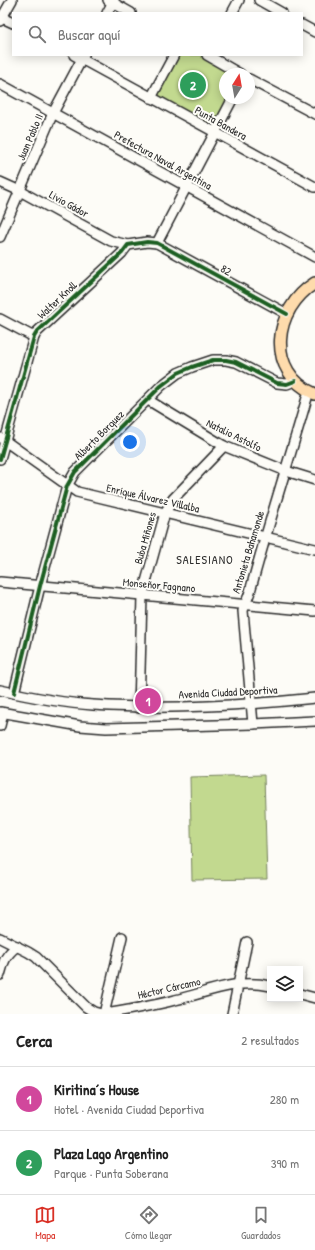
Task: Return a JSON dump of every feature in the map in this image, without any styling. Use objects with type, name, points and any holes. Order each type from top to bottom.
[{"type":"main road","points":[[312,392],[294,381],[285,367],[281,352],[282,330],[287,314],[298,297],[315,283]]},
{"type":"street","points":[[12,0],[1,18],[12,23]]},
{"type":"street","points":[[233,12],[239,0]]},
{"type":"street","points":[[259,0],[280,12]]},
{"type":"street","points":[[107,12],[111,1],[129,12]]},
{"type":"street","points":[[303,25],[315,32]]},
{"type":"street","name":"Punta Bandera","points":[[80,56],[151,98],[315,187]]},
{"type":"street","name":"Juan Pablo II","points":[[0,237],[53,113],[80,56]]},
{"type":"street","points":[[151,98],[173,56]]},
{"type":"street","points":[[210,56],[230,68]]},
{"type":"street","points":[[255,82],[315,114]]},
{"type":"street","name":"Prefectura Naval Argentina","points":[[0,84],[315,257]]},
{"type":"street","points":[[128,245],[147,242],[157,243],[230,104]]},
{"type":"street","name":"Livio Gádor","points":[[0,182],[20,191],[112,241],[128,245]]},
{"type":"street","name":"82","points":[[157,243],[287,314]]},
{"type":"street","name":"Walter Knoll","points":[[0,459],[3,439],[34,337],[43,324],[122,253],[128,245]]},
{"type":"street","points":[[0,319],[34,337]]},
{"type":"street","name":"Alberto Borquez","points":[[14,693],[40,586],[68,486],[75,472],[166,382],[178,374],[200,364],[214,360],[226,360],[236,362],[280,384],[287,384],[294,381]]},
{"type":"street","name":"Antonieta Bahamonde","points":[[252,724],[243,617],[244,605],[249,596],[265,536],[312,392]]},
{"type":"street","name":"Natalio Astolfo","points":[[148,400],[224,446],[286,471],[315,480]]},
{"type":"street","name":"Enrique Álvarez Villalba","points":[[3,439],[77,492],[315,549]]},
{"type":"street","name":"Buba Miñones","points":[[140,708],[142,596],[165,513],[173,499],[224,446]]},
{"type":"street","name":"Monseñor Fagnano","points":[[0,582],[315,611]]},
{"type":"street","name":"Avenida Ciudad Deportiva","points":[[0,690],[50,700],[92,705],[140,708],[251,705],[315,698]]},
{"type":"street","points":[[0,726],[1,712],[80,726],[106,728],[315,721]]},
{"type":"street","points":[[0,938],[36,957],[86,1007],[94,1012],[104,1014],[122,938]]},
{"type":"street","points":[[232,1014],[247,942]]},
{"type":"street","points":[[0,975],[1,961],[17,946]]},
{"type":"street","name":"Héctor Cárcamo","points":[[104,1014],[173,1001],[238,984],[267,985]]},
{"type":"street","points":[[303,995],[315,998]]},
{"type":"green space","points":[[176,56],[202,56],[223,68],[219,68],[219,104],[225,104],[211,128],[155,97]]},
{"type":"green space","points":[[264,775],[267,879],[192,880],[190,777]]},
{"type":"cycle path","points":[[0,459],[34,337],[37,332],[122,253],[128,245],[147,242],[157,243],[287,314]]},
{"type":"cycle path","points":[[14,693],[40,586],[67,486],[75,472],[161,386],[178,373],[192,367],[213,360],[226,360],[236,362],[277,383],[287,384],[295,381]]},
{"type":"place","name":"Plaza Lago Argentino","points":[[193,85]]},
{"type":"place","name":"Kiritina´s House","points":[[148,701]]},
{"type":"district","name":"SALESIANO","points":[[205,559]]}]
